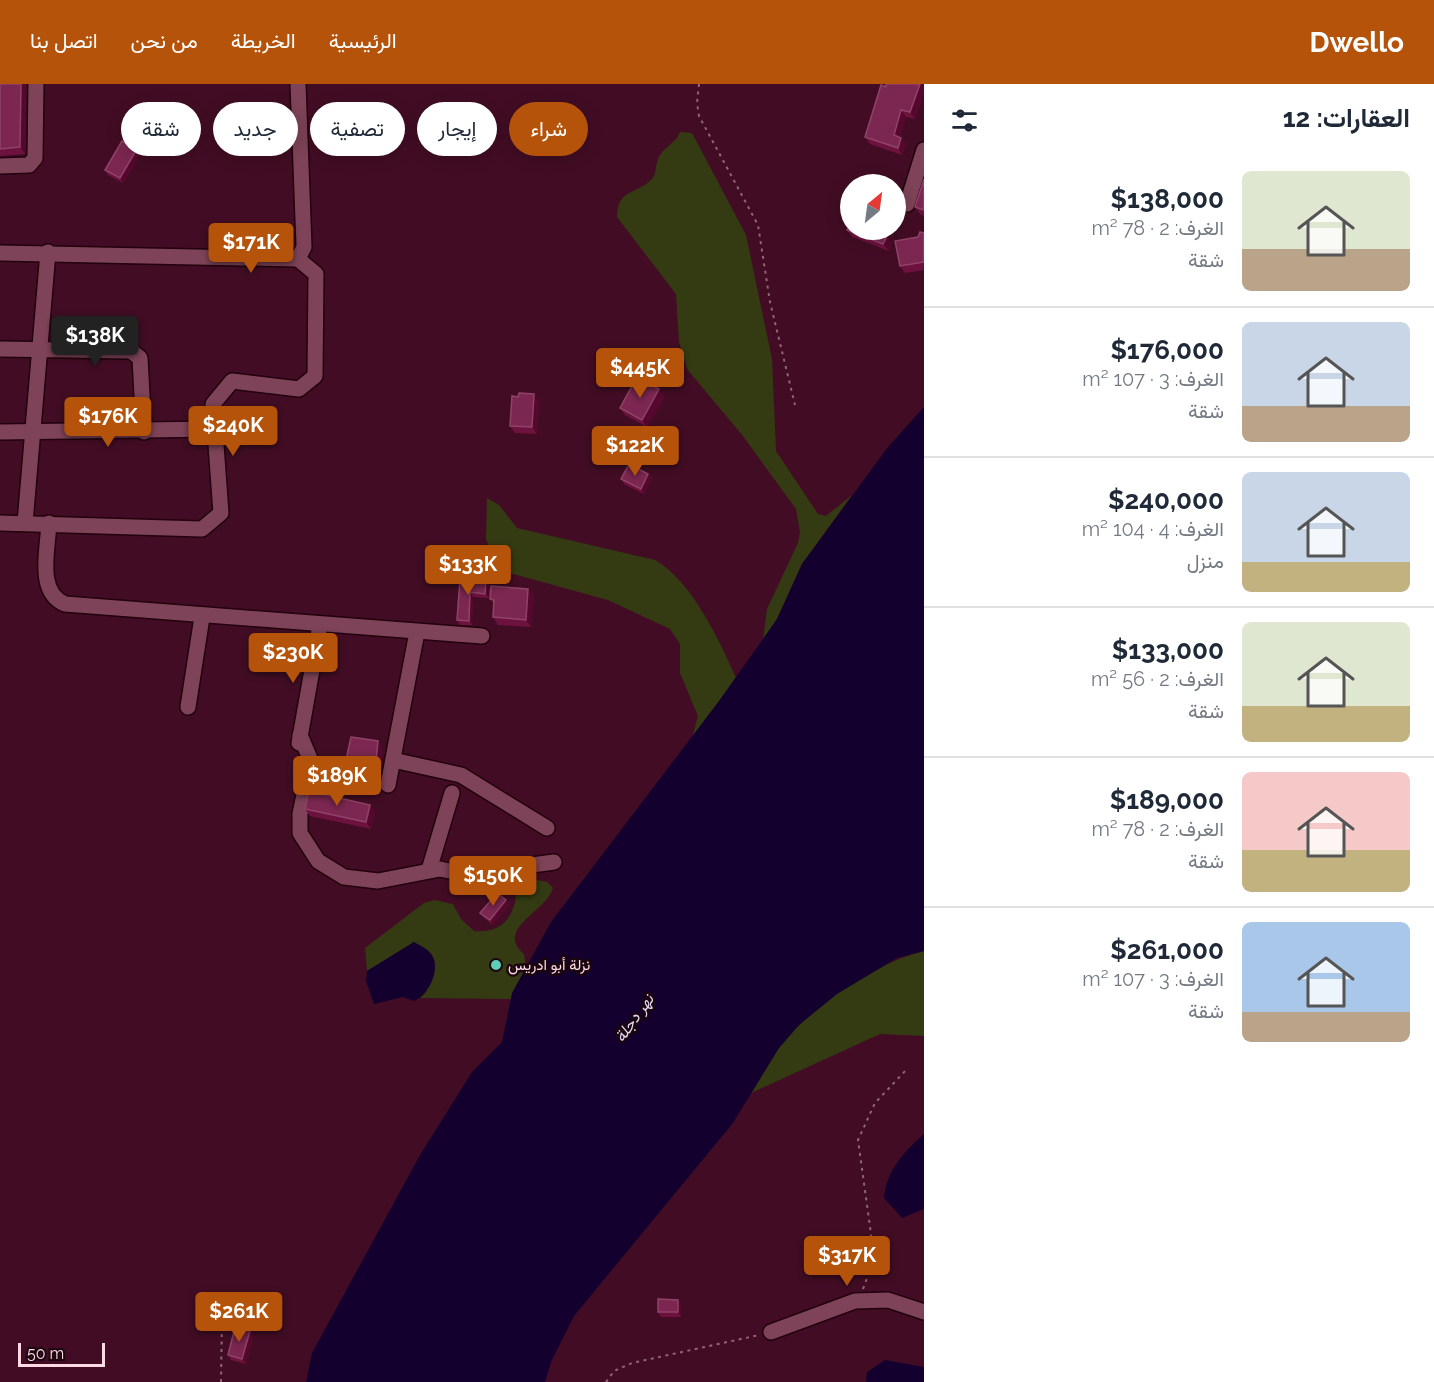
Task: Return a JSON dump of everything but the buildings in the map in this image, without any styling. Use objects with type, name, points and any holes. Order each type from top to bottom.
[{"type":"street","points":[[0,166],[29,165],[35,158],[36,84]]},
{"type":"street","points":[[298,84],[304,247],[298,259]]},
{"type":"street","points":[[907,204],[924,150]]},
{"type":"street","points":[[25,523],[48,252]]},
{"type":"street","points":[[0,253],[48,252],[298,259],[316,274],[315,376],[299,389],[232,381],[213,404],[220,513],[202,529],[0,523]]},
{"type":"street","points":[[0,349],[130,351],[140,358],[144,432]]},
{"type":"street","points":[[0,432],[144,432],[215,429]]},
{"type":"street","points":[[49,523],[47,584],[59,602],[65,604],[202,617],[482,636]]},
{"type":"street","points":[[188,707],[202,617]]},
{"type":"street","points":[[320,625],[299,742],[309,751],[311,762],[300,814],[300,833],[318,861],[344,877],[378,881],[429,870],[452,870],[486,879],[510,868],[554,862]]},
{"type":"street","points":[[388,785],[417,632]]},
{"type":"street","points":[[393,760],[461,774],[546,828]]},
{"type":"street","points":[[429,870],[452,793]]},
{"type":"street","points":[[771,1332],[855,1301],[888,1300],[924,1312]]},
{"type":"path","points":[[699,84],[697,103],[699,116],[758,225],[770,302],[795,405]]},
{"type":"path","points":[[855,1301],[869,1273],[871,1234],[858,1140],[875,1103],[907,1069]]},
{"type":"path","points":[[221,1382],[222,1316]]},
{"type":"path","points":[[606,1382],[614,1371],[632,1363],[771,1332]]},
{"type":"green space","points":[[680,132],[692,133],[746,235],[772,359],[776,451],[818,514],[826,516],[852,495],[802,564],[777,619],[763,640],[767,609],[798,543],[800,532],[796,509],[743,436],[687,369],[679,342],[676,294],[617,217],[620,201],[652,179],[661,153]]},
{"type":"green space","points":[[487,498],[499,505],[517,528],[655,560],[681,582],[713,630],[736,678],[692,738],[698,716],[680,673],[680,644],[670,629],[608,600],[499,570],[486,539]]},
{"type":"green space","points":[[537,880],[547,882],[553,888],[542,904],[518,928],[515,936],[516,945],[524,954],[526,967],[511,999],[420,998],[425,993],[414,942],[367,971],[365,948],[424,903],[434,900],[453,904],[461,919],[474,931],[490,930],[502,924],[511,913],[516,897],[511,889]]},
{"type":"green space","points":[[924,951],[924,1036],[880,1034],[751,1093],[780,1046],[827,1001],[864,976]]},
{"type":"water","name":"نهر دجلة","points":[[924,407],[924,951],[897,958],[837,994],[799,1025],[779,1048],[733,1123],[574,1316],[551,1362],[545,1382],[306,1382],[312,1353],[420,1155],[472,1072],[502,1042],[512,993],[551,922],[719,701],[777,619],[802,564],[888,447]]},
{"type":"water","points":[[414,942],[429,952],[435,963],[434,976],[428,989],[414,1001],[403,997],[374,1004],[366,981],[367,971]]},
{"type":"water","points":[[924,1134],[924,1209],[902,1218],[884,1198],[888,1179],[910,1147]]},
{"type":"water","points":[[885,1360],[924,1367],[924,1382],[866,1382],[867,1372]]},
{"type":"place","name":"نزلة أبو ادريس","points":[[496,965]]}]
